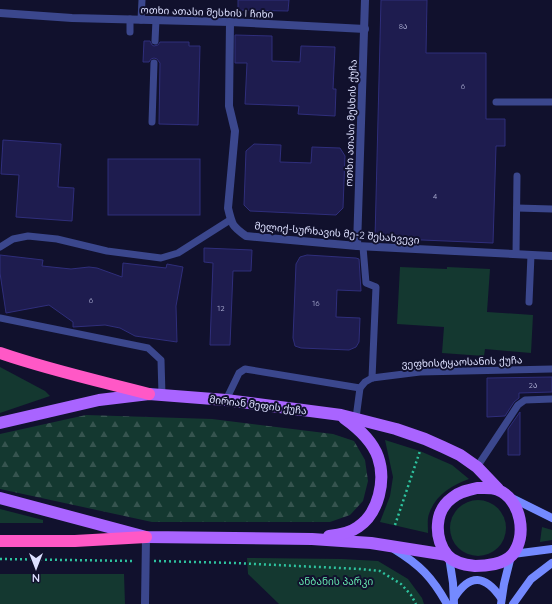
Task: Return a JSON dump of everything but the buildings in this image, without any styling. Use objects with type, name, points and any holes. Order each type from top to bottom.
[{"type":"highway","points":[[0,353],[25,362],[149,394]]},
{"type":"highway","points":[[0,541],[76,541],[146,537]]},
{"type":"main road","name":"მირიან მეფის ქუჩა","points":[[0,423],[98,400],[149,394],[226,400],[341,415],[356,418],[425,439],[460,455],[477,467],[498,489]]},
{"type":"main road","points":[[312,539],[332,536],[357,528],[370,516],[380,491],[380,468],[378,456],[359,429],[341,415]]},
{"type":"main road","points":[[454,601],[448,556],[441,544],[438,534],[438,519],[444,506],[452,497],[462,492],[477,488],[498,489],[552,518]]},
{"type":"main road","points":[[501,601],[512,555],[518,542],[521,530],[520,518],[516,506],[509,496]]},
{"type":"main road","points":[[0,498],[146,537],[312,539],[371,543],[448,556],[456,562],[474,566],[495,563],[512,555],[552,549]]},
{"type":"main road","points":[[388,546],[421,568],[430,577],[447,604]]},
{"type":"main road","points":[[513,604],[531,579],[552,563]]},
{"type":"main road","points":[[454,601],[461,588],[475,580],[487,582],[494,588],[501,601]]},
{"type":"street","name":"ოთხი ათასი მესხის ქუჩა","points":[[360,247],[365,0]]},
{"type":"street","name":"ოთხი ათასი მესხის I ჩიხი","points":[[0,13],[72,18],[230,22],[364,28]]},
{"type":"street","points":[[230,22],[229,106],[235,131],[228,208],[230,220]]},
{"type":"street","name":"მელიქ-სურხავის მე-2 შესახვევი","points":[[230,220],[234,227],[246,236],[360,247],[552,256]]},
{"type":"street","points":[[145,604],[146,537]]},
{"type":"lane","points":[[141,20],[142,0]]},
{"type":"lane","points":[[130,19],[130,32]]},
{"type":"lane","points":[[155,41],[156,20]]},
{"type":"lane","points":[[152,122],[154,62]]},
{"type":"lane","points":[[496,102],[552,102]]},
{"type":"lane","points":[[516,254],[517,176]]},
{"type":"lane","points":[[517,208],[552,209]]},
{"type":"lane","points":[[0,247],[13,239],[28,236],[57,239],[107,251],[161,258],[178,253],[230,220]]},
{"type":"lane","points":[[356,418],[360,388],[365,382],[372,378],[376,287],[366,283],[360,247]]},
{"type":"lane","points":[[529,302],[531,255]]},
{"type":"lane","points":[[0,318],[148,348],[160,360],[162,395]]},
{"type":"lane","points":[[226,400],[239,372],[245,369],[360,388]]},
{"type":"lane","name":"ვეფხისტყაოსანის ქუჩა","points":[[372,378],[420,372],[552,369]]},
{"type":"lane","points":[[477,467],[518,405],[525,400],[552,399]]},
{"type":"path","points":[[395,526],[420,451]]},
{"type":"path","points":[[0,559],[243,563],[380,571],[401,584],[411,595],[416,604]]},
{"type":"green space","points":[[400,267],[490,269],[487,312],[533,315],[531,353],[485,349],[484,356],[442,353],[444,327],[397,324]]},
{"type":"green space","points":[[0,367],[45,391],[50,396],[0,413]]},
{"type":"green space","points":[[86,415],[212,419],[333,434],[354,441],[365,460],[368,481],[363,501],[350,515],[330,522],[152,522],[0,489],[0,434]]},
{"type":"green space","points":[[385,440],[420,451],[452,465],[469,479],[456,484],[435,501],[428,516],[428,533],[380,522],[390,496],[393,477]]},
{"type":"green space","points":[[472,500],[484,500],[494,504],[502,512],[506,522],[506,534],[502,544],[494,552],[484,556],[472,556],[462,552],[454,544],[450,534],[450,522],[454,512],[462,504]]},
{"type":"green space","points":[[0,509],[43,520],[43,523],[0,523]]},
{"type":"green space","points":[[542,527],[552,530],[552,540],[540,542]]},
{"type":"green space","name":"ანბანის პარკი","points":[[247,558],[378,561],[408,579],[422,598],[424,604],[279,604],[248,574]]},
{"type":"green space","points":[[0,574],[124,574],[125,604],[0,604]]}]
